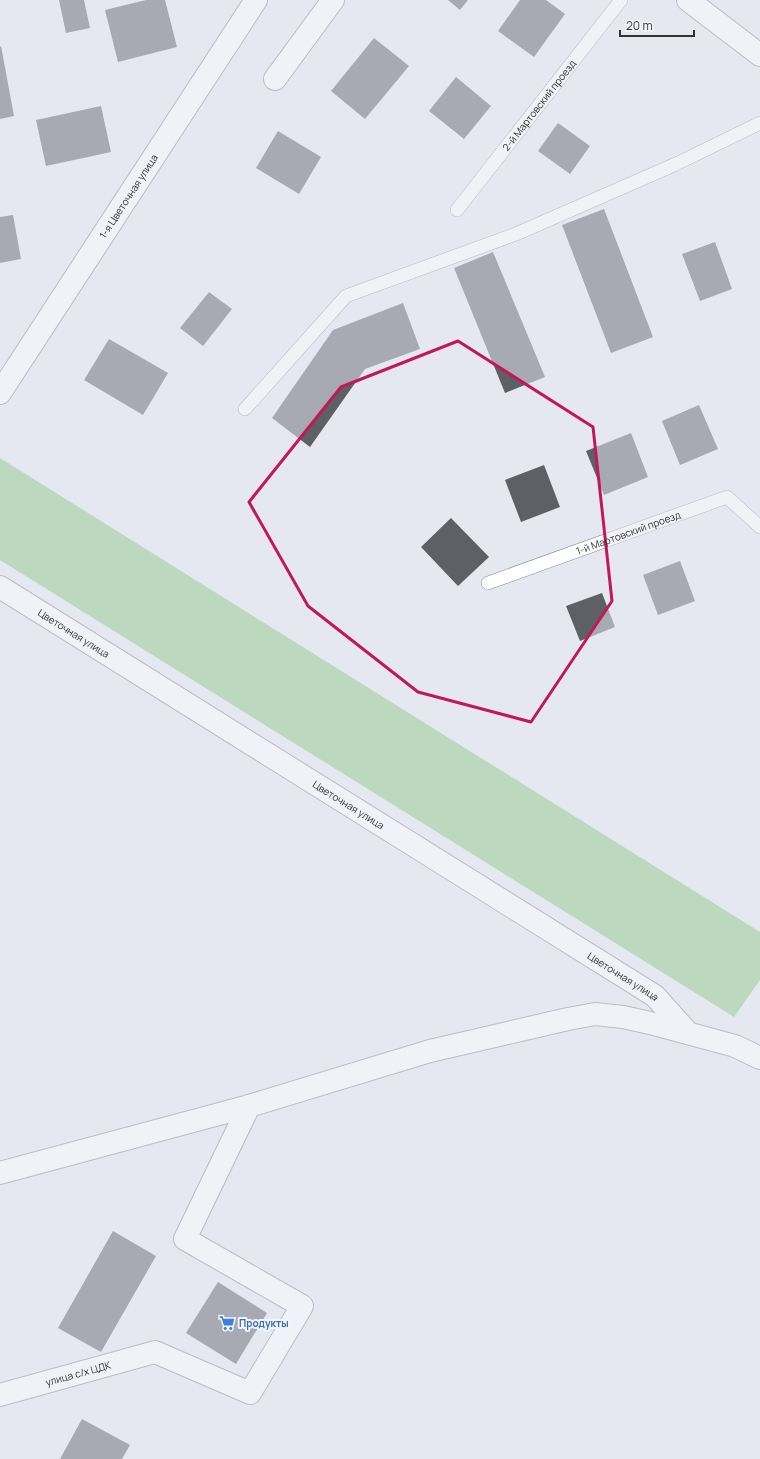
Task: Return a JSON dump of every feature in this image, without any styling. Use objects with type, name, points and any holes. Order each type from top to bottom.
[{"type":"street","name":"1-я Цветочная улица","points":[[0,393],[256,0]]},
{"type":"street","points":[[275,79],[333,0]]},
{"type":"street","points":[[688,0],[760,55]]},
{"type":"street","name":"Цветочная улица","points":[[0,587],[655,996],[688,1033]]},
{"type":"street","points":[[0,1172],[249,1106],[430,1051],[595,1014],[623,1017],[688,1033],[735,1046],[760,1058]]},
{"type":"street","name":"улица с/х ЦДК","points":[[0,1395],[155,1352],[250,1393],[302,1306],[185,1240],[249,1106]]},
{"type":"lane","name":"2-й Мартовский проезд","points":[[457,210],[621,0]]},
{"type":"lane","points":[[245,409],[346,296],[516,234],[676,164],[760,123]]},
{"type":"lane","name":"1-й Мартовский проезд","points":[[488,583],[727,497],[760,527]]},
{"type":"highlighted area","points":[[458,341],[593,427],[612,601],[531,722],[418,692],[308,606],[249,502],[341,387]]},
{"type":"green space","points":[[0,458],[760,932],[760,980],[734,1017],[0,560]]},
{"type":"building","points":[[59,0],[84,0],[90,28],[66,33]]},
{"type":"building","points":[[146,0],[165,0],[177,47],[118,62],[105,10]]},
{"type":"building","points":[[448,0],[468,0],[460,10]]},
{"type":"building","points":[[520,0],[546,0],[565,14],[534,57],[498,31]]},
{"type":"building","points":[[374,38],[409,66],[365,119],[331,91]]},
{"type":"building","points":[[1,46],[14,116],[0,119],[0,47]]},
{"type":"building","points":[[456,77],[491,106],[464,139],[429,111]]},
{"type":"building","points":[[101,106],[111,152],[46,166],[36,120]]},
{"type":"building","points":[[558,123],[590,146],[570,174],[538,151]]},
{"type":"building","points":[[278,131],[321,157],[299,194],[256,168]]},
{"type":"building","points":[[604,209],[653,337],[611,353],[562,225]]},
{"type":"building","points":[[13,215],[21,259],[0,263],[0,217]]},
{"type":"building","points":[[715,242],[732,289],[700,301],[682,254]]},
{"type":"building","points":[[493,252],[545,377],[505,393],[454,268]]},
{"type":"building","points":[[209,292],[232,309],[203,346],[180,328]]},
{"type":"building","points":[[403,303],[420,349],[365,369],[310,447],[272,418],[333,330]]},
{"type":"building","points":[[109,339],[168,373],[143,415],[84,380]]},
{"type":"building","points":[[699,405],[718,449],[680,465],[662,421]]},
{"type":"building","points":[[631,433],[648,477],[604,495],[586,451]]},
{"type":"building","points":[[544,465],[560,507],[521,522],[505,480]]},
{"type":"building","points":[[451,518],[489,557],[458,586],[421,547]]},
{"type":"building","points":[[680,561],[695,601],[658,615],[643,575]]},
{"type":"building","points":[[602,593],[615,627],[580,641],[566,606]]},
{"type":"building","points":[[113,1231],[156,1256],[101,1352],[58,1328]]},
{"type":"building","name":"Продукты","points":[[218,1282],[267,1313],[236,1364],[186,1333]]},
{"type":"building","points":[[82,1419],[130,1445],[122,1459],[60,1459]]},
{"type":"place","name":"Продукты","points":[[227,1323]]}]
